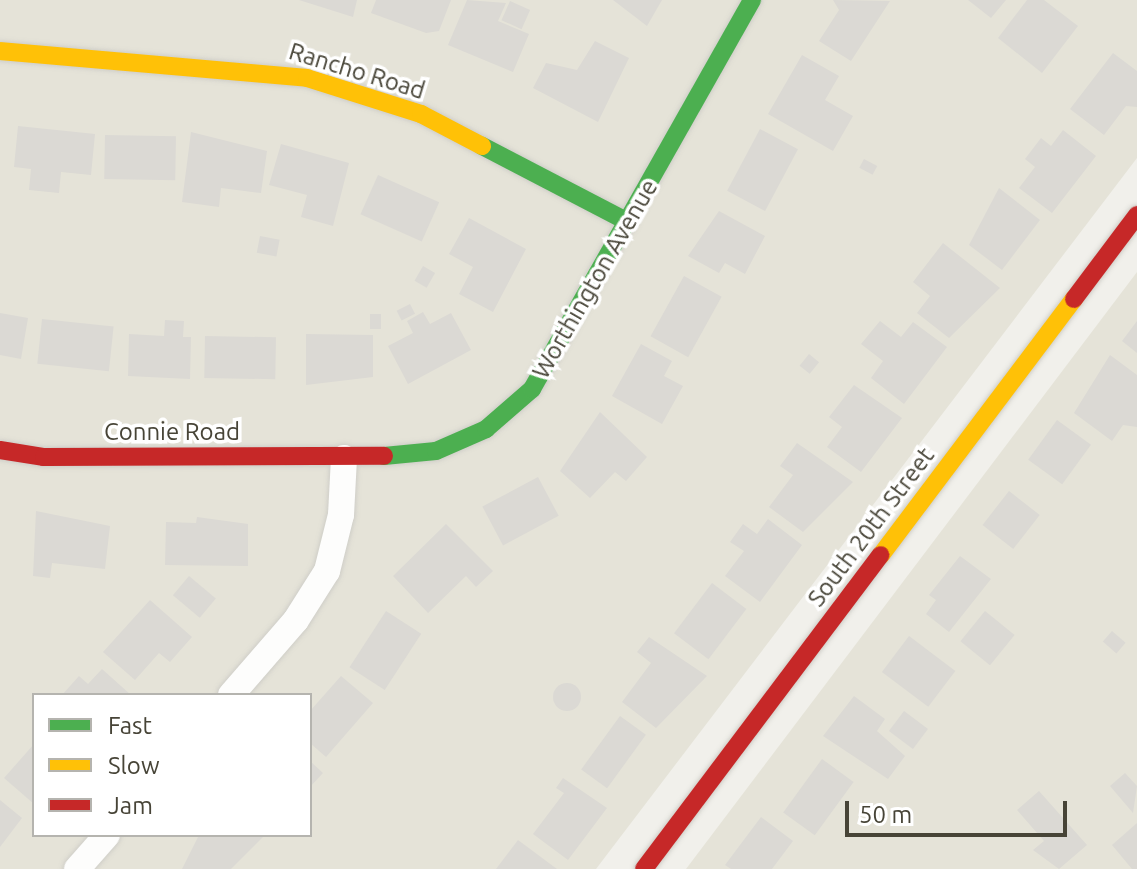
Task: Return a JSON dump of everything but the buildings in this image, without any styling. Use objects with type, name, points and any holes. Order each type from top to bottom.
[{"type":"street","name":"Worthington Avenue","points":[[344,458],[436,451],[510,412],[553,358],[752,0]]},
{"type":"street","name":"Rancho Road","points":[[0,51],[307,78],[421,114],[628,222]]},
{"type":"street","name":"South 20th Street","points":[[644,869],[1137,215]]},
{"type":"street","name":"Connie Road","points":[[0,450],[44,457],[344,458]]},
{"type":"street","points":[[233,693],[296,620],[327,571],[341,515],[344,458]]},
{"type":"street","points":[[77,869],[105,837]]},
{"type":"shaded area","points":[[0,0],[1137,0],[1137,158],[596,869],[0,869]]},
{"type":"shaded area","points":[[1137,272],[1137,869],[686,869]]},
{"type":"traffic: fast","points":[[384,456],[436,451],[486,429],[532,389],[752,0]]},
{"type":"traffic: fast","points":[[482,146],[628,222]]},
{"type":"traffic: slow","points":[[0,51],[307,78],[421,114],[482,146]]},
{"type":"traffic: slow","points":[[881,555],[1074,299]]},
{"type":"traffic: jam","points":[[1074,299],[1137,215]]},
{"type":"traffic: jam","points":[[0,450],[44,457],[384,456]]},
{"type":"traffic: jam","points":[[644,869],[881,555]]}]
